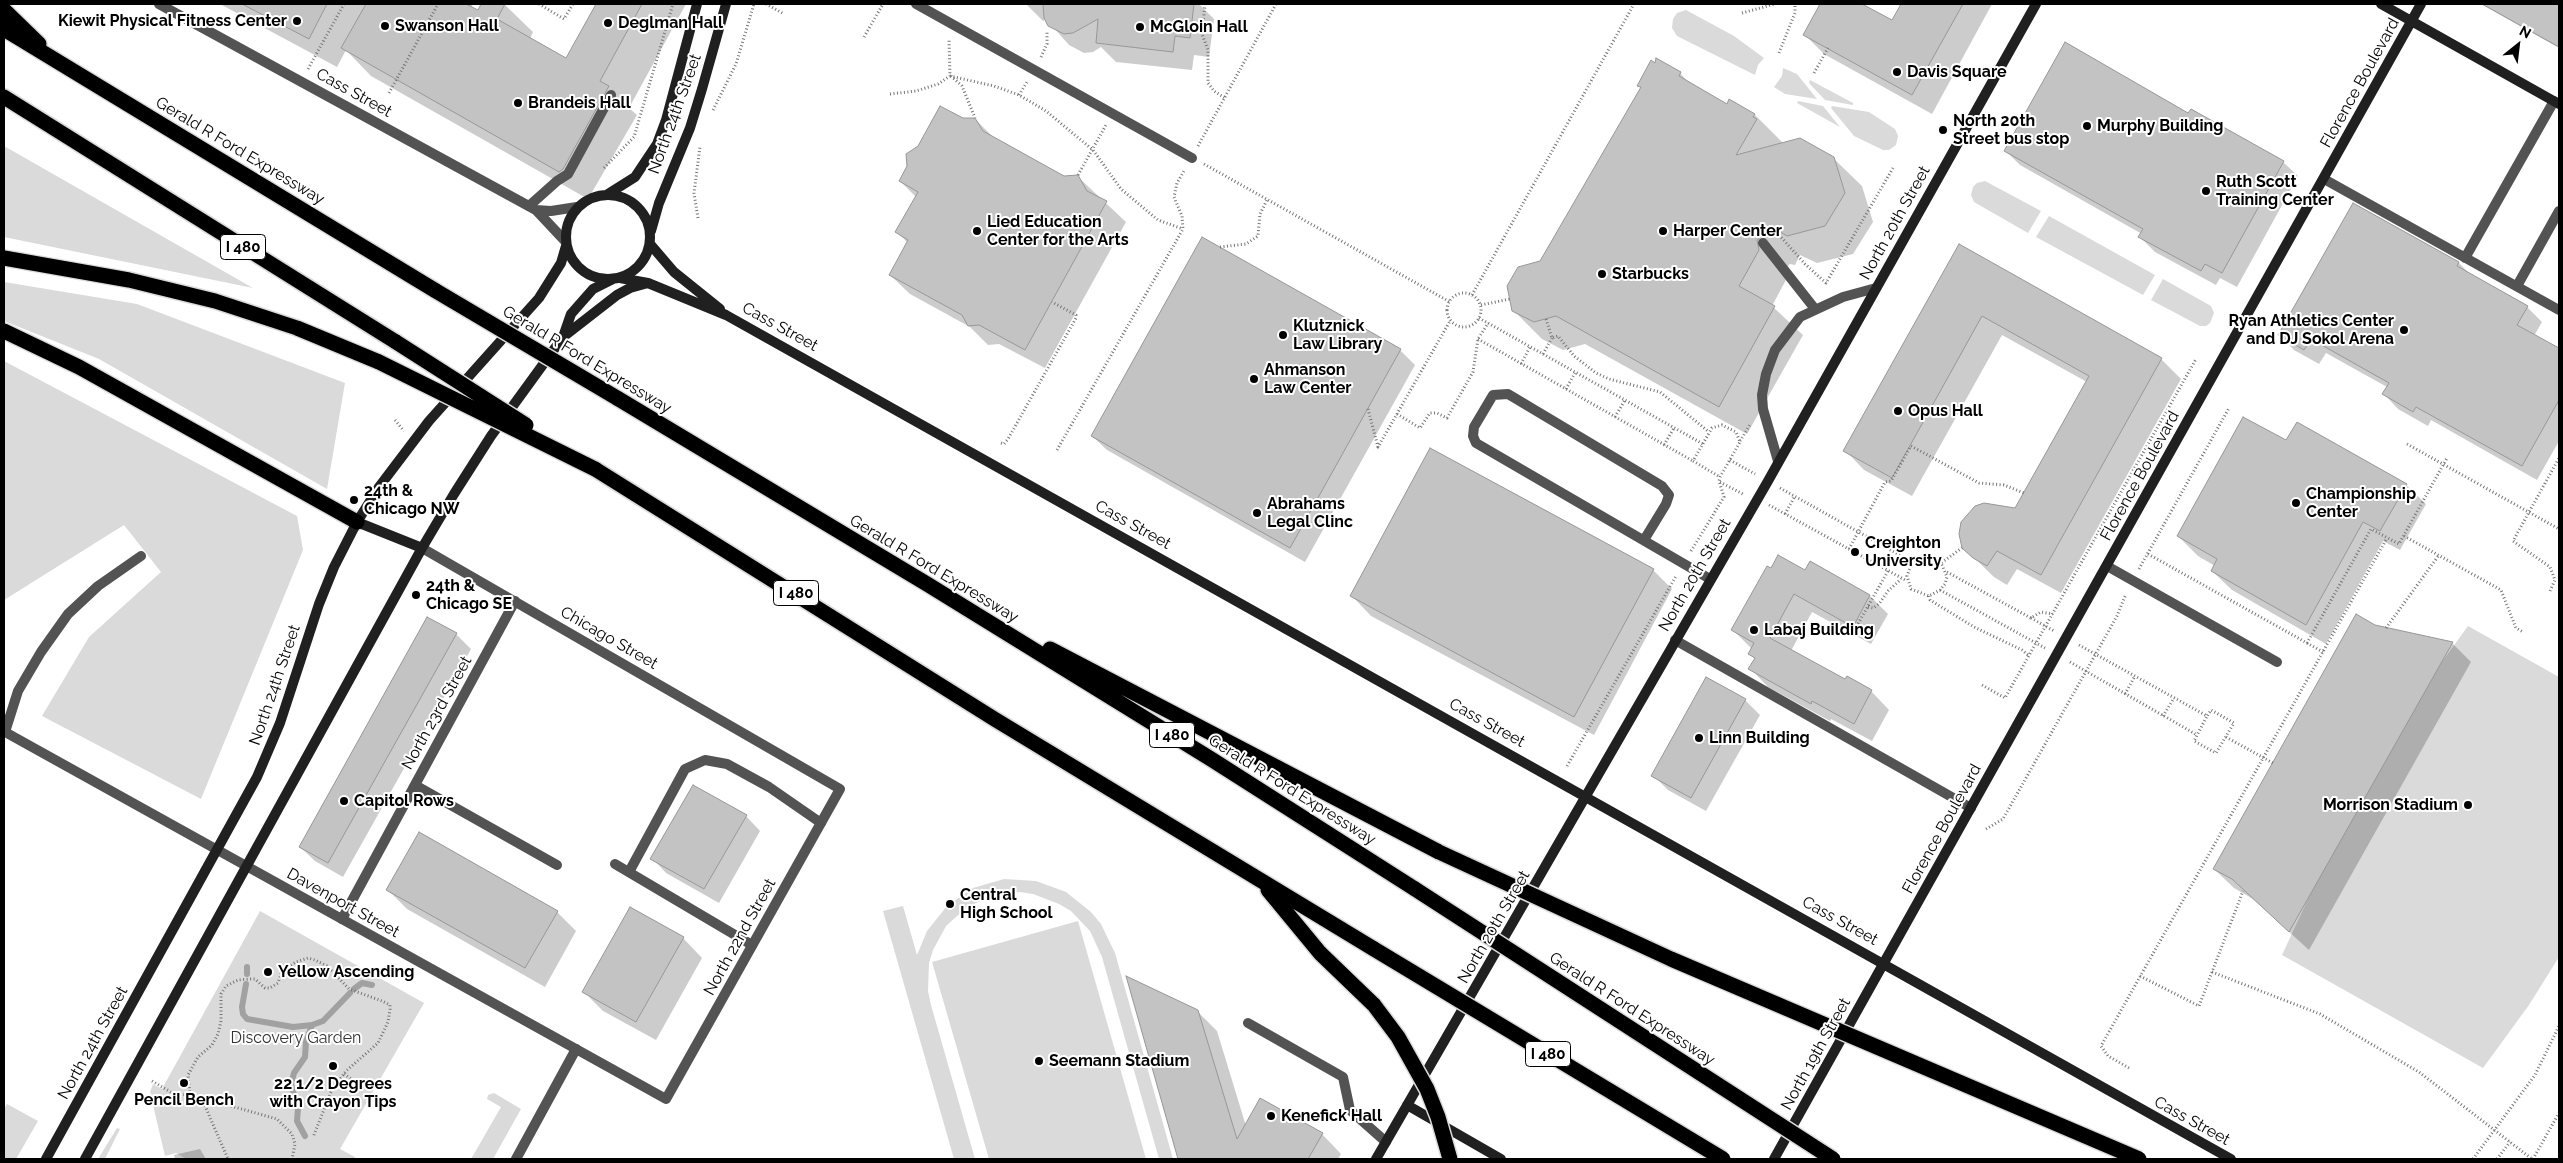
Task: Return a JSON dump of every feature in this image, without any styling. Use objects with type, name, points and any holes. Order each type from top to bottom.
[{"type":"highway","points":[[4,10],[56,60]]},
{"type":"highway","name":"Gerald R Ford Expressway","points":[[4,30],[927,584],[1211,760],[1833,1159]]},
{"type":"highway","name":"I 480","points":[[4,97],[595,469],[1260,881],[1723,1159]]},
{"type":"highway","points":[[4,109],[90,152]]},
{"type":"highway","points":[[4,258],[129,280],[215,302],[297,328],[379,362],[595,469]]},
{"type":"highway","points":[[4,331],[79,367],[357,522]]},
{"type":"highway","points":[[927,584],[1309,786],[1439,852],[1671,959],[2139,1159]]},
{"type":"highway","points":[[1260,881],[1320,953],[1351,980],[1383,1016],[1414,1065],[1435,1108],[1450,1159]]},
{"type":"main road","name":"North 24th Street","points":[[608,194],[635,177],[657,144],[666,120],[697,4]]},
{"type":"main road","name":"North 24th Street","points":[[650,239],[659,203],[695,112],[726,4]]},
{"type":"main road","name":"North 20th Street","points":[[1376,1159],[1768,481],[2036,4]]},
{"type":"main road","points":[[2381,4],[2557,102]]},
{"type":"main road","name":"Florence Boulevard","points":[[1885,963],[2421,4]]},
{"type":"main road","points":[[563,337],[571,314],[584,297],[594,289],[617,278],[640,265],[650,239],[648,222],[632,202],[620,196],[608,194],[586,200],[577,207],[570,217],[566,230],[566,244],[571,258],[589,275],[601,279],[617,278],[648,283],[726,315]]},
{"type":"main road","points":[[650,239],[674,272],[726,315]]},
{"type":"main road","name":"North 24th Street","points":[[46,1159],[218,850],[269,750],[319,604],[334,567],[357,522],[379,487],[429,422],[539,298],[561,263],[566,244]]},
{"type":"main road","points":[[85,1159],[422,548],[480,452],[563,337],[617,295],[630,288],[648,283]]},
{"type":"main road","name":"Cass Street","points":[[726,315],[1885,963],[2231,1159]]},
{"type":"main road","name":"Chicago Street","points":[[357,522],[422,548]]},
{"type":"main road","name":"North 19th Street","points":[[1774,1159],[1885,963]]},
{"type":"main road","points":[[1406,1105],[1502,1159]]},
{"type":"street","name":"Cass Street","points":[[159,4],[533,208],[566,244]]},
{"type":"street","points":[[916,4],[1192,158]]},
{"type":"street","points":[[533,208],[557,181],[568,174],[610,95]]},
{"type":"street","points":[[2465,258],[2557,102]]},
{"type":"street","points":[[2324,178],[2559,310]]},
{"type":"street","name":"Cass Street","points":[[533,208],[551,211],[577,207]]},
{"type":"street","points":[[2516,286],[2559,211]]},
{"type":"street","points":[[1763,243],[1815,309]]},
{"type":"street","points":[[1778,461],[1763,409],[1762,395],[1766,374],[1775,350],[1800,317],[1843,297],[1876,288]]},
{"type":"street","points":[[1644,540],[1666,504],[1669,495],[1662,486],[1508,394],[1493,395],[1474,427],[1472,436],[1476,443],[1710,579]]},
{"type":"street","name":"Chicago Street","points":[[422,548],[840,789]]},
{"type":"street","points":[[5,732],[18,691],[41,652],[68,614],[98,586],[140,556]]},
{"type":"street","points":[[2106,566],[2278,662]]},
{"type":"street","name":"North 23rd Street","points":[[342,919],[515,601]]},
{"type":"street","points":[[1675,640],[1971,808]]},
{"type":"street","name":"Davenport Street","points":[[5,732],[666,1099]]},
{"type":"street","points":[[629,872],[685,769],[705,760],[727,764],[769,787],[821,823]]},
{"type":"street","points":[[415,785],[557,865]]},
{"type":"street","name":"North 22nd Street","points":[[666,1099],[840,789]]},
{"type":"street","points":[[616,864],[752,945]]},
{"type":"street","points":[[1248,1023],[1343,1077],[1350,1110],[1386,1142]]},
{"type":"street","points":[[516,1159],[576,1049]]},
{"type":"path","points":[[302,82],[344,4]]},
{"type":"path","points":[[389,93],[438,4]]},
{"type":"path","points":[[539,4],[564,19],[573,4]]},
{"type":"path","points":[[604,168],[634,137],[673,4]]},
{"type":"path","points":[[709,116],[736,64],[754,4]]},
{"type":"path","points":[[766,4],[784,14]]},
{"type":"path","points":[[864,37],[883,4]]},
{"type":"path","points":[[1205,4],[1202,34],[1208,50],[1208,83],[1214,92],[1225,98]]},
{"type":"path","points":[[1276,4],[1192,158],[1450,302]]},
{"type":"path","points":[[1472,295],[1634,4]]},
{"type":"path","points":[[1742,13],[1775,4]]},
{"type":"path","points":[[1779,53],[1794,13],[1795,4]]},
{"type":"path","points":[[952,24],[949,41],[950,76],[962,86],[975,118]]},
{"type":"path","points":[[1034,70],[1047,44],[1048,31]]},
{"type":"path","points":[[1814,73],[1828,48]]},
{"type":"path","points":[[890,94],[916,91],[938,84],[950,76],[994,86],[1019,96],[1046,111],[1092,150],[1121,189],[1158,220],[1183,229]]},
{"type":"path","points":[[1078,175],[1113,113]]},
{"type":"path","points":[[698,218],[694,193],[702,138]]},
{"type":"path","points":[[1772,227],[1805,264],[1826,283],[1893,168]]},
{"type":"path","points":[[1056,450],[1183,229],[1182,216],[1174,197],[1174,190],[1181,176]]},
{"type":"path","points":[[1220,247],[1237,247],[1258,236],[1260,214],[1267,200]]},
{"type":"path","points":[[1466,292],[1472,295],[1480,300],[1483,312],[1475,325],[1463,329],[1450,321],[1446,310],[1454,296],[1466,292]]},
{"type":"path","points":[[1481,305],[1510,299]]},
{"type":"path","points":[[1001,443],[1004,444],[1008,439],[1076,318],[1076,315],[1052,302]]},
{"type":"path","points":[[1479,318],[1703,444]]},
{"type":"path","points":[[1546,318],[1552,338]]},
{"type":"path","points":[[1368,409],[1378,448],[1450,321]]},
{"type":"path","points":[[1397,414],[1420,428],[1430,413],[1442,414],[1447,418],[1473,372],[1478,339],[1488,323]]},
{"type":"path","points":[[1543,354],[1552,338],[1558,336],[1574,356],[1596,372],[1609,379],[1660,392],[1674,401],[1700,427],[1709,432]]},
{"type":"path","points":[[1478,339],[1720,477]]},
{"type":"path","points":[[1521,364],[1530,347]]},
{"type":"path","points":[[1982,685],[2005,698],[2196,359]]},
{"type":"path","points":[[1566,389],[1576,373]]},
{"type":"path","points":[[1615,417],[1625,400]]},
{"type":"path","points":[[1986,829],[2003,819],[2121,609],[2124,597],[2133,580],[2229,408]]},
{"type":"path","points":[[1567,766],[1724,497],[1719,482],[1740,442],[1736,432],[1722,425],[1712,428],[1694,461]]},
{"type":"path","points":[[1664,445],[1674,428]]},
{"type":"path","points":[[2407,444],[2559,530]]},
{"type":"path","points":[[1849,549],[1885,482],[1891,481],[1911,446],[1979,483],[2004,485],[2024,493]]},
{"type":"path","points":[[2307,643],[2371,529],[2399,544],[2447,458]]},
{"type":"path","points":[[2550,591],[2555,580],[2550,567],[2513,541],[2559,458]]},
{"type":"path","points":[[1730,460],[1912,562],[1929,558],[1941,563],[1946,571],[2207,716]]},
{"type":"path","points":[[1719,482],[1785,514],[1907,582]]},
{"type":"path","points":[[1785,514],[1795,496]]},
{"type":"path","points":[[2404,536],[2501,590],[2516,628],[2523,632]]},
{"type":"path","points":[[2129,1068],[2108,1056],[2101,1046],[2388,538]]},
{"type":"path","points":[[1941,563],[1962,548]]},
{"type":"path","points":[[2148,554],[2323,652]]},
{"type":"path","points":[[2386,628],[2439,555]]},
{"type":"path","points":[[1912,562],[1907,576],[1907,582],[1911,589],[1928,596],[1930,600],[1974,627],[2022,650],[2028,656]]},
{"type":"path","points":[[1848,625],[1846,630],[1855,629],[1888,571]]},
{"type":"path","points":[[1928,596],[1940,590],[1946,584],[1946,571]]},
{"type":"path","points":[[1868,607],[1873,608],[1879,604],[1888,591],[1901,579]]},
{"type":"path","points":[[1940,590],[2197,735]]},
{"type":"path","points":[[2031,618],[2041,612],[2053,614]]},
{"type":"path","points":[[2125,694],[2136,676]]},
{"type":"path","points":[[2164,716],[2174,698]]},
{"type":"path","points":[[2211,710],[2234,722],[2216,753],[2194,741],[2197,735],[2211,710]]},
{"type":"path","points":[[2226,737],[2273,762]]},
{"type":"path","points":[[2140,976],[2199,1006],[2243,891]]},
{"type":"path","points":[[190,1095],[188,1075],[212,1045],[220,1027],[222,990],[244,979],[255,979],[265,988],[274,986],[281,979],[282,971],[302,959],[315,960],[327,966],[342,984],[356,993],[370,996],[390,1005],[388,1022],[378,1043],[344,1074],[331,1092],[314,1137]]},
{"type":"path","points":[[2212,972],[2320,1014],[2419,1072],[2533,1159],[2559,1113]]},
{"type":"path","points":[[2473,1159],[2534,1075],[2559,1026]]},
{"type":"path","points":[[344,1074],[360,1085],[371,1088]]},
{"type":"path","points":[[152,1081],[174,1094],[190,1095],[277,1119],[292,1134],[295,1144],[292,1159]]},
{"type":"path","points":[[202,1098],[228,1159]]},
{"type":"path","points":[[2497,1159],[2510,1142]]},
{"type":"green space","points":[[1686,10],[1734,36],[1764,58],[1758,65],[1755,75],[1677,36],[1672,28],[1673,19],[1677,13]]},
{"type":"green space","points":[[1783,68],[1797,74],[1817,99],[1785,94],[1774,87],[1782,76]]},
{"type":"green space","points":[[1810,80],[1853,103],[1853,105],[1825,100],[1809,83]]},
{"type":"green space","points":[[1798,101],[1823,106],[1840,127],[1797,103]]},
{"type":"green space","points":[[1832,106],[1869,112],[1895,129],[1898,136],[1896,145],[1889,150],[1883,150],[1854,136],[1831,108]]},
{"type":"green space","points":[[4,146],[253,288],[4,237]]},
{"type":"green space","points":[[1985,181],[2041,211],[2028,233],[1974,202],[1971,195],[1973,187],[1977,183]]},
{"type":"green space","points":[[2049,216],[2155,275],[2143,295],[2036,237]]},
{"type":"green space","points":[[2163,279],[2211,306],[2214,313],[2210,323],[2206,326],[2200,326],[2151,300]]},
{"type":"green space","points":[[4,282],[137,304],[345,383],[327,489],[99,359],[4,321]]},
{"type":"green space","points":[[4,361],[297,516],[303,550],[201,799],[42,716],[89,637],[161,572],[124,525],[4,600]]},
{"type":"green space","name":"Morrison Stadium","points":[[2468,626],[2559,677],[2559,957],[2529,1005],[2483,1068],[2282,955],[2330,852],[2402,717]]},
{"type":"green space","points":[[1004,879],[1036,881],[1066,892],[1091,912],[1101,924],[1115,953],[1173,1159],[1159,1159],[1102,957],[1090,931],[1071,911],[1059,904],[1033,894],[1020,892],[992,896],[967,907],[946,926],[933,950],[929,963],[928,991],[931,1005],[975,1159],[954,1159],[883,911],[903,906],[917,955],[927,931],[947,906],[973,888]]},
{"type":"green space","name":"Discovery Garden","points":[[260,911],[424,1003],[340,1149],[355,1157],[354,1159],[186,1159],[176,1153],[165,1156],[153,1105],[155,1102],[150,1092],[153,1084],[162,1089]]},
{"type":"green space","name":"Seemann Stadium","points":[[1078,921],[1146,1159],[989,1159],[932,962]]},
{"type":"green space","points":[[494,1093],[521,1109],[493,1159],[471,1159],[501,1107],[487,1099],[488,1095]]},
{"type":"green space","points":[[7,1104],[38,1121],[16,1159],[4,1159],[4,1109]]},
{"type":"green space","points":[[117,1128],[120,1129],[105,1159],[98,1159]]},
{"type":"building","name":"Kiewit Physical Fitness Center","points":[[242,4],[327,4],[309,39]]},
{"type":"building","name":"Brandeis Hall","points":[[366,4],[466,4],[478,10],[481,4],[505,4],[497,19],[566,58],[596,4],[642,4],[600,81],[609,86],[563,169],[559,172],[341,48]]},
{"type":"building","name":"McGloin Hall","points":[[1043,4],[1194,4],[1190,38],[1175,36],[1173,52],[1096,43],[1098,19],[1073,33],[1064,34],[1048,26],[1044,18]]},
{"type":"building","name":"Davis Square","points":[[1820,4],[1862,4],[1892,20],[1901,4],[1963,4],[1912,95],[1803,35]]},
{"type":"building","points":[[2482,4],[2559,4],[2559,47]]},
{"type":"building","points":[[2065,42],[2188,113],[2191,109],[2284,161],[2222,273],[2205,264],[2201,271],[2138,237],[2143,229],[2004,151]]},
{"type":"building","name":"Harper Center","points":[[1656,58],[1681,72],[1679,76],[1727,104],[1729,99],[1755,114],[1753,117],[1757,119],[1736,155],[1800,138],[1834,157],[1845,193],[1825,226],[1787,236],[1772,227],[1766,237],[1762,236],[1757,240],[1759,250],[1739,286],[1775,306],[1719,407],[1556,316],[1534,322],[1512,311],[1507,286],[1518,267],[1540,261],[1641,87],[1637,86],[1651,60],[1655,63]]},
{"type":"building","points":[[940,106],[963,118],[975,118],[983,131],[1064,176],[1078,175],[1087,191],[1107,201],[1025,350],[979,325],[968,326],[962,315],[889,275],[908,240],[895,232],[918,192],[899,181],[907,166],[906,154],[918,146]]},
{"type":"building","name":"Ryan Athletics Center and DJ Sokol Arena","points":[[2353,203],[2459,262],[2457,266],[2528,306],[2517,325],[2559,348],[2559,400],[2522,466],[2416,407],[2413,412],[2382,394],[2389,383],[2311,339],[2304,350],[2278,335]]},
{"type":"building","name":"Ahmanson Law Center","points":[[1202,237],[1401,349],[1290,548],[1091,436]]},
{"type":"building","name":"Opus Hall","points":[[1959,244],[2162,358],[2041,575],[1997,551],[1987,566],[1973,558],[1962,548],[1959,534],[1961,522],[1975,506],[1984,503],[2015,508],[2089,376],[1982,316],[1892,478],[1843,451]]},
{"type":"building","name":"Championship Center","points":[[2243,417],[2286,440],[2297,422],[2407,484],[2380,531],[2363,522],[2306,625],[2211,571],[2217,559],[2177,536]]},
{"type":"building","points":[[1430,448],[1654,569],[1574,717],[1350,596]]},
{"type":"building","name":"Labaj Building","points":[[1778,555],[1805,570],[1810,561],[1870,595],[1853,627],[1794,594],[1770,638],[1845,679],[1847,676],[1872,690],[1854,724],[1812,701],[1811,704],[1748,669],[1755,658],[1748,654],[1754,643],[1731,630],[1767,566],[1771,568]]},
{"type":"building","name":"Morrison Stadium","points":[[2356,614],[2375,625],[2453,642],[2289,932],[2232,879],[2213,869]]},
{"type":"building","points":[[427,617],[457,633],[328,863],[299,847]]},
{"type":"building","name":"Linn Building","points":[[1706,677],[1746,699],[1691,798],[1651,776]]},
{"type":"building","points":[[693,785],[747,815],[704,889],[650,859]]},
{"type":"building","points":[[419,832],[558,911],[525,968],[386,890]]},
{"type":"building","points":[[630,907],[684,937],[636,1022],[582,992]]},
{"type":"building","points":[[1126,976],[1198,1010],[1237,1139],[1260,1098],[1323,1133],[1308,1159],[1178,1159]]},
{"type":"waterway","points":[[247,967],[247,974]]},
{"type":"waterway","points":[[354,989],[362,983],[372,985]]},
{"type":"waterway","points":[[246,984],[242,1007],[243,1014],[247,1019],[293,1027],[312,1025],[323,1021],[350,993]]},
{"type":"waterway","points":[[305,1136],[297,1121],[298,1108],[291,1084],[294,1073],[305,1057],[306,1042],[312,1025]]},
{"type":"place","name":"Kiewit Physical Fitness Center","points":[[297,21]]},
{"type":"place","name":"Deglman Hall","points":[[608,23]]},
{"type":"place","name":"Swanson Hall","points":[[385,26]]},
{"type":"place","name":"McGloin Hall","points":[[1140,27]]},
{"type":"place","name":"Davis Square","points":[[1897,72]]},
{"type":"place","name":"Brandeis Hall","points":[[518,103]]},
{"type":"place","name":"Murphy Building","points":[[2087,126]]},
{"type":"place","name":"North 20th Street bus stop","points":[[1943,130]]},
{"type":"place","name":"Ruth Scott Training Center","points":[[2206,191]]},
{"type":"place","name":"Lied Education Center for the Arts","points":[[977,231]]},
{"type":"place","name":"Harper Center","points":[[1663,231]]},
{"type":"place","name":"Starbucks","points":[[1602,274]]},
{"type":"place","name":"Ryan Athletics Center and DJ Sokol Arena","points":[[2404,330]]},
{"type":"place","name":"Klutznick Law Library","points":[[1283,335]]},
{"type":"place","name":"Ahmanson Law Center","points":[[1254,379]]},
{"type":"place","name":"Opus Hall","points":[[1898,411]]},
{"type":"place","name":"24th & Chicago NW","points":[[354,500]]},
{"type":"place","name":"Championship Center","points":[[2296,503]]},
{"type":"place","name":"Abrahams Legal Clinc","points":[[1257,513]]},
{"type":"place","name":"Creighton University","points":[[1855,552]]},
{"type":"place","name":"24th & Chicago SE","points":[[416,595]]},
{"type":"place","name":"Labaj Building","points":[[1754,630]]},
{"type":"place","name":"Linn Building","points":[[1699,738]]},
{"type":"place","name":"Capitol Rows","points":[[344,801]]},
{"type":"place","name":"Morrison Stadium","points":[[2468,805]]},
{"type":"place","name":"Central High School","points":[[950,904]]},
{"type":"place","name":"Yellow Ascending","points":[[268,972]]},
{"type":"place","name":"Seemann Stadium","points":[[1039,1061]]},
{"type":"place","name":"22 1/2 Degrees with Crayon Tips","points":[[333,1066]]},
{"type":"place","name":"Pencil Bench","points":[[184,1083]]},
{"type":"place","name":"Kenefick Hall","points":[[1271,1116]]}]
